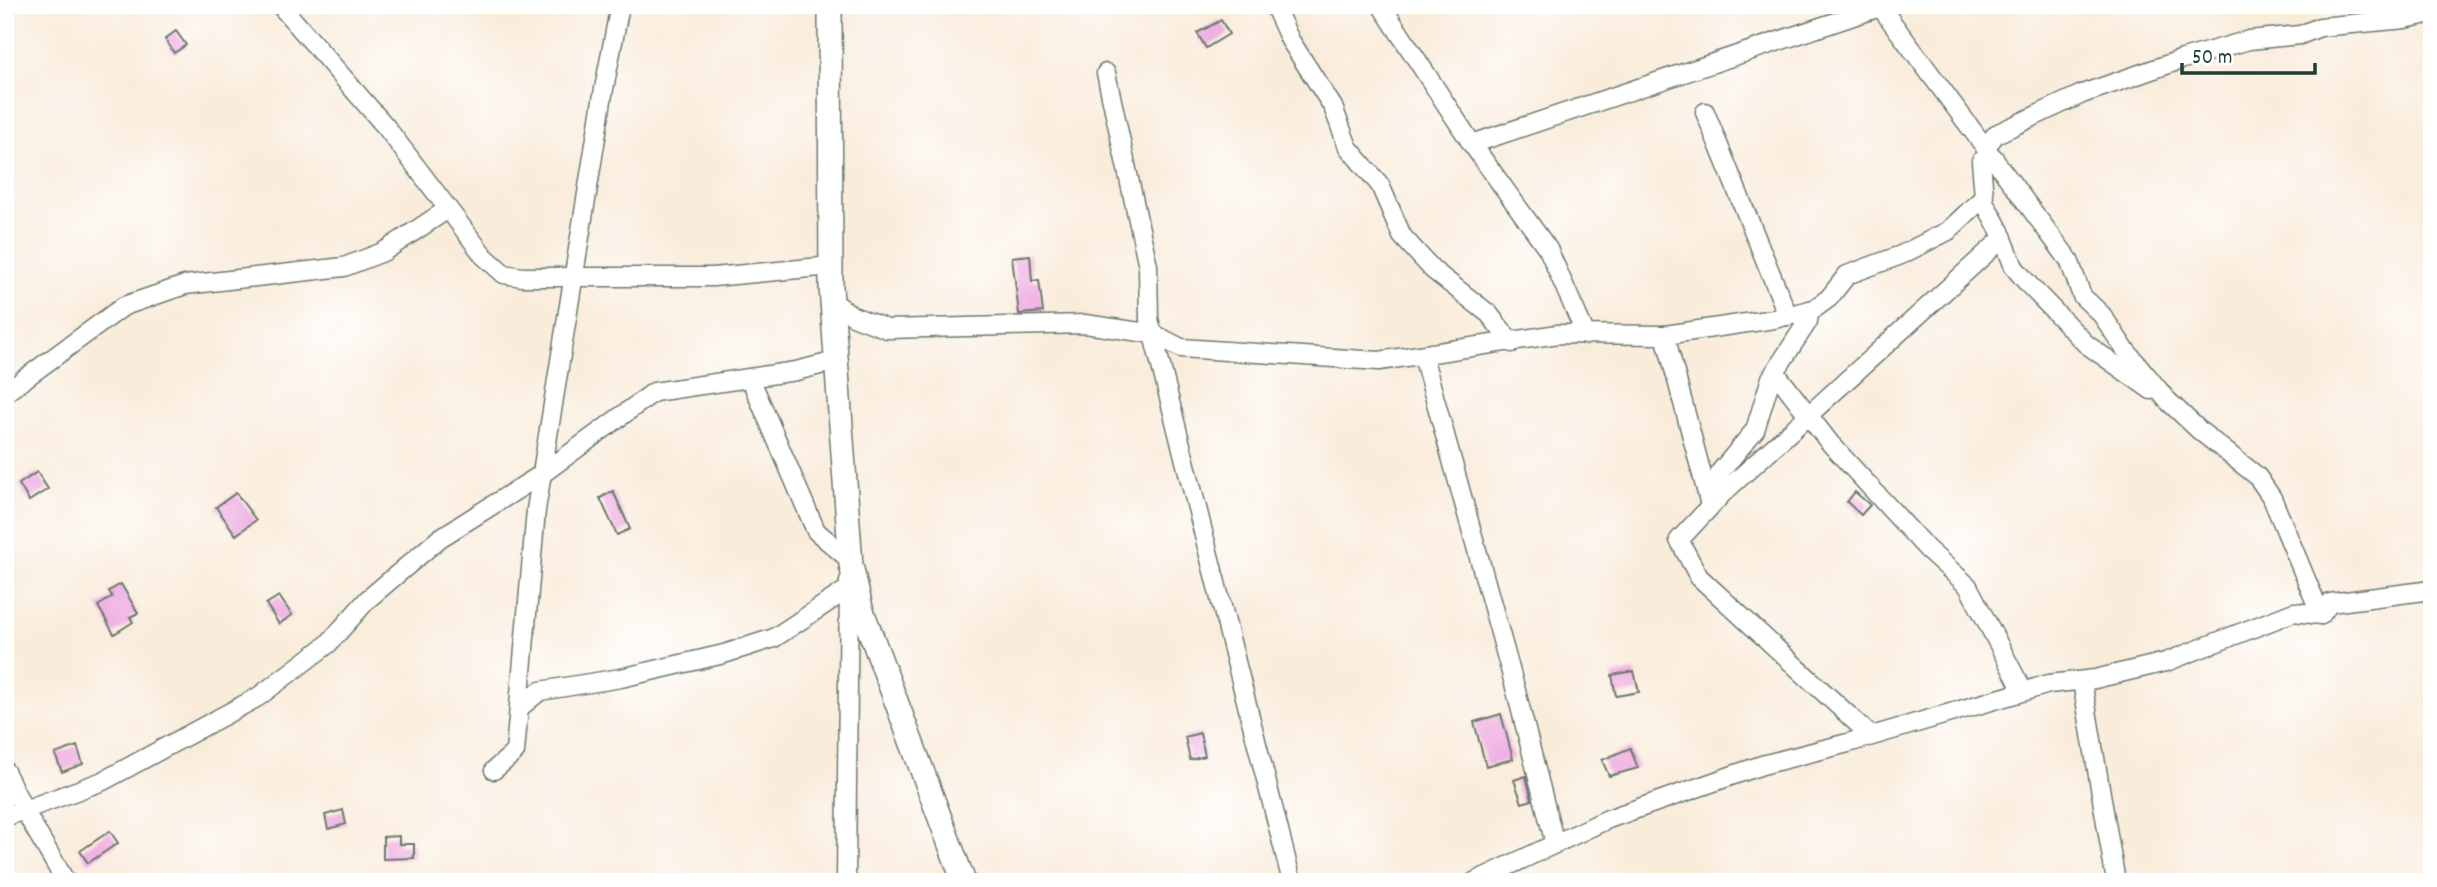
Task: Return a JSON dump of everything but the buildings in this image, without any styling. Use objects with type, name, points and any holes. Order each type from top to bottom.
[{"type":"street","points":[[280,5],[386,127],[484,256],[504,274],[522,277],[713,277],[831,266]]},
{"type":"street","points":[[494,770],[515,751],[536,510],[620,5]]},
{"type":"street","points":[[830,5],[832,302],[850,575],[846,882]]},
{"type":"street","points":[[1274,5],[1290,40],[1333,107],[1348,147],[1380,186],[1402,236],[1433,270],[1489,314],[1512,343]]},
{"type":"street","points":[[1381,5],[1472,144],[1548,249],[1586,335]]},
{"type":"street","points":[[1472,144],[1880,6],[2069,260],[2082,296],[2102,315],[2124,348],[2167,400],[2200,431],[2257,476],[2272,498],[2321,615]]},
{"type":"street","points":[[2167,400],[2106,361],[2068,328],[2060,314],[2049,307],[2014,267],[2003,238],[1982,198],[1981,161],[1990,152],[1996,134],[2082,94],[2182,59],[2249,40],[2300,35],[2320,27],[2405,19],[2432,13]]},
{"type":"street","points":[[1106,73],[1148,266],[1149,319],[1292,882]]},
{"type":"street","points":[[1705,112],[1788,316]]},
{"type":"street","points":[[832,302],[853,316],[887,329],[1085,324],[1154,334],[1181,348],[1378,361],[1558,334],[1665,335],[1788,316],[1810,310],[1829,298],[1847,275],[1901,255],[1948,231],[1982,198]]},
{"type":"street","points":[[5,393],[124,306],[185,285],[344,267],[383,252],[448,209]]},
{"type":"street","points":[[1871,736],[1699,577],[1679,540],[1710,505],[2003,238]]},
{"type":"street","points":[[1723,493],[1719,486],[1720,472],[1755,430],[1775,372],[1808,321],[1810,310]]},
{"type":"street","points":[[1665,335],[1710,505]]},
{"type":"street","points":[[1423,356],[1555,844]]},
{"type":"street","points":[[5,817],[103,780],[258,697],[328,644],[368,599],[440,538],[542,474],[654,392],[750,378],[836,361]]},
{"type":"street","points":[[1775,372],[1807,416],[1927,549],[1968,586],[2023,691]]},
{"type":"street","points":[[750,378],[775,442],[816,531],[850,575],[964,882]]},
{"type":"street","points":[[519,708],[540,691],[685,663],[774,638],[850,575]]},
{"type":"street","points":[[2321,615],[2330,603],[2432,590]]},
{"type":"street","points":[[1474,882],[1621,814],[1742,771],[2049,684],[2082,681],[2166,662],[2294,612],[2321,615]]},
{"type":"street","points":[[2082,681],[2116,882]]},
{"type":"street","points":[[5,771],[24,810],[66,882]]}]
